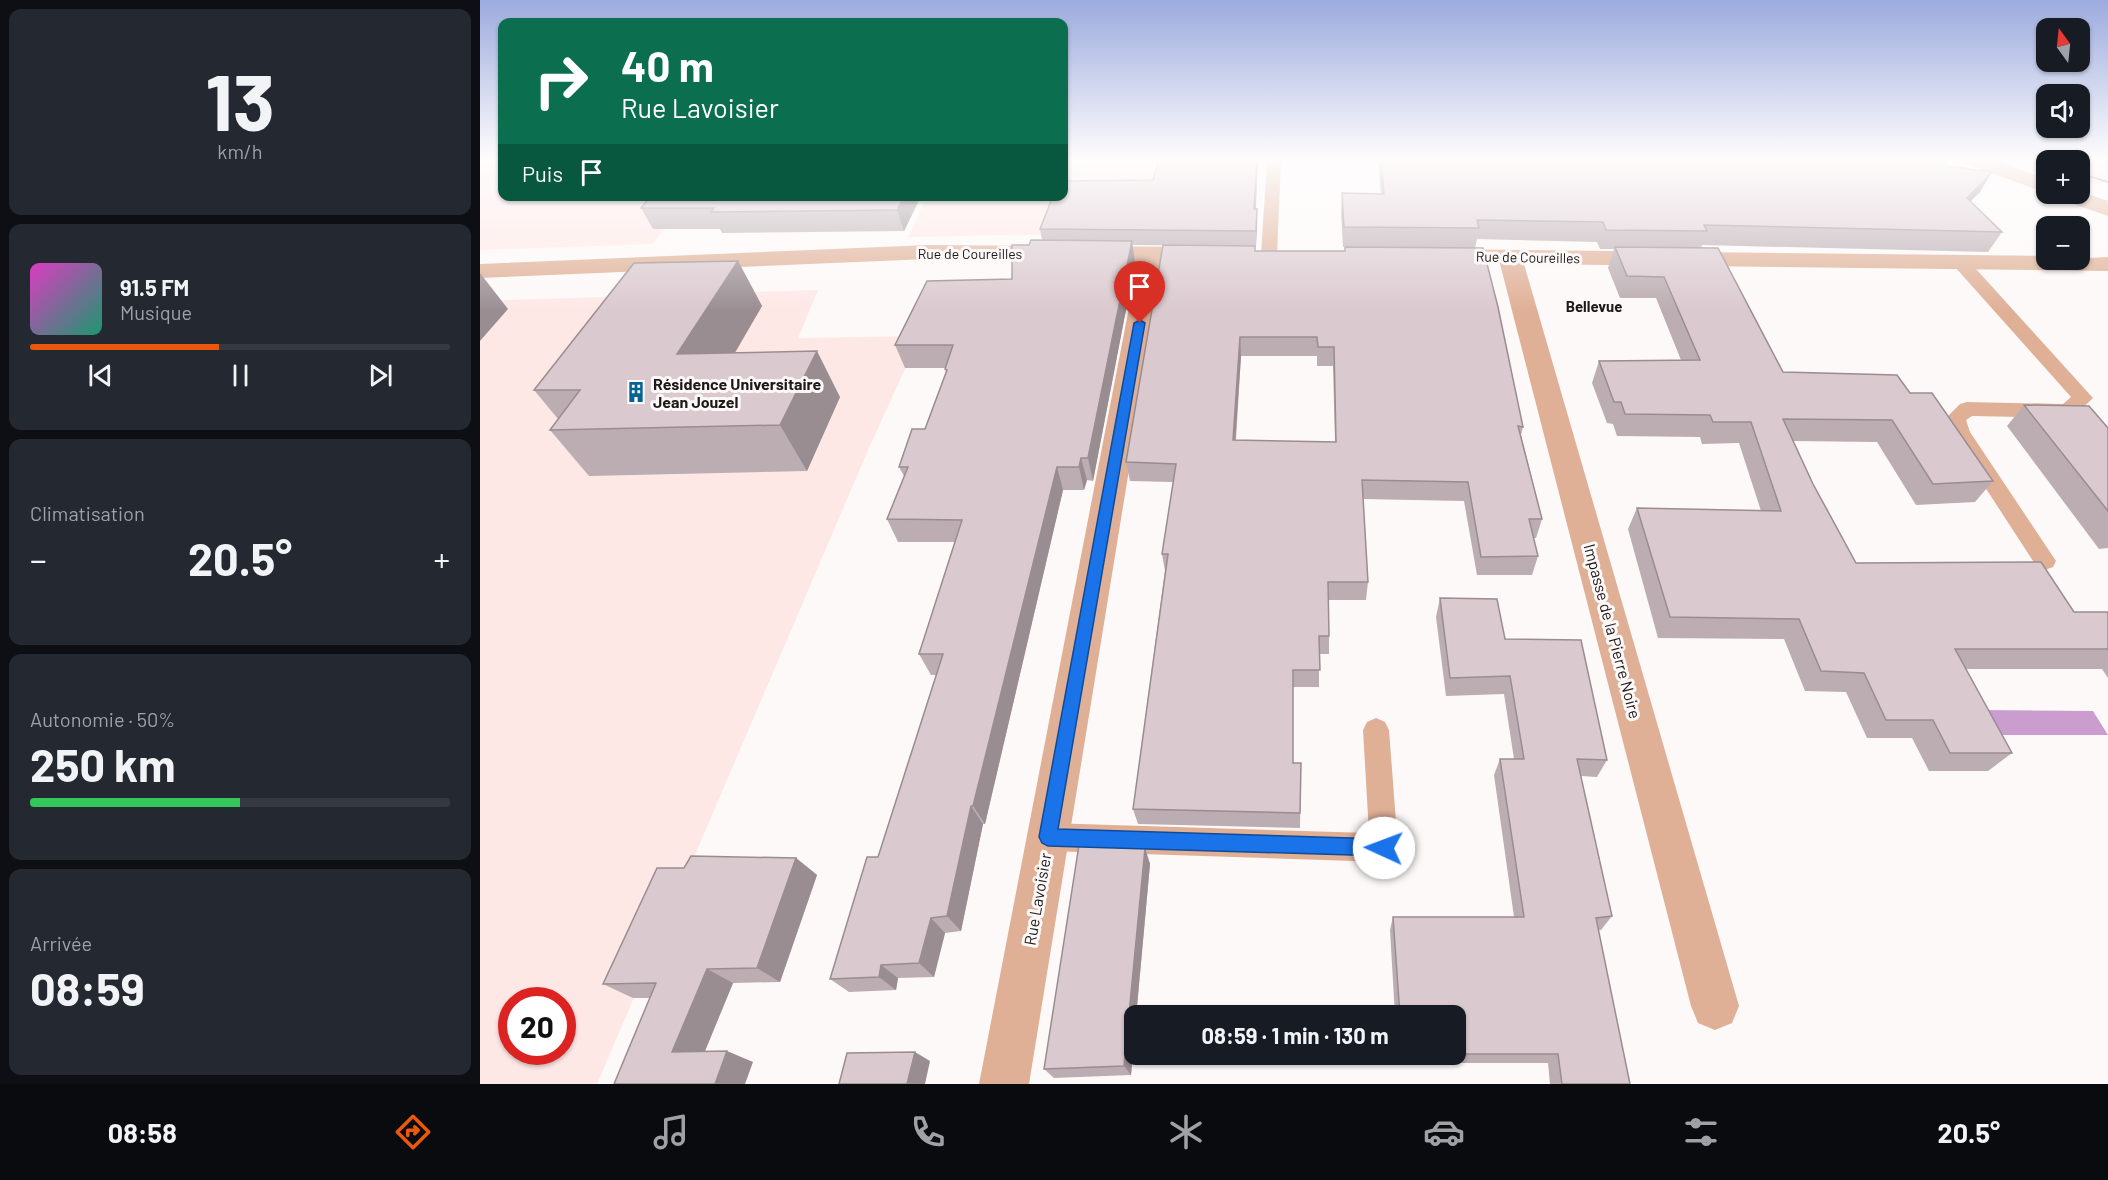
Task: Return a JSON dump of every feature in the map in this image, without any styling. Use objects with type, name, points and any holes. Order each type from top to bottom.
[{"type":"street","name":"Rue de Coureilles","points":[[480,272],[928,252],[1260,255]]},
{"type":"street","name":"Rue Lavoisier","points":[[1004,1084],[1152,253]]},
{"type":"street","name":"Rue de Coureilles","points":[[1418,256],[2108,264]]},
{"type":"street","name":"Impasse de la Pierre Noire","points":[[1510,257],[1715,1006]]},
{"type":"lane","points":[[1260,255],[1267,211]]},
{"type":"lane","points":[[1961,263],[2083,398],[2067,411],[1966,410],[1956,418],[1960,433],[2044,561]]},
{"type":"lane","points":[[1048,837],[1384,848],[1376,730]]},
{"type":"shaded area","points":[[480,211],[680,211],[652,244],[480,250]]},
{"type":"shaded area","points":[[921,211],[1148,211],[1141,233],[908,237]]},
{"type":"shaded area","points":[[818,290],[798,338],[920,336],[869,448],[597,1084],[480,1084],[480,301]]},
{"type":"shaded area","points":[[1983,710],[2093,711],[2108,735],[1995,735]]},
{"type":"building","points":[[712,211],[842,211],[711,212]]},
{"type":"building","points":[[1047,211],[1257,211],[1256,231],[1040,229]]},
{"type":"building","points":[[1343,211],[1980,211],[2002,232],[1704,225],[1707,231],[1606,230],[1603,222],[1477,220],[1479,228],[1344,227]]},
{"type":"building","points":[[1031,240],[1132,241],[1088,458],[1081,458],[1079,467],[1057,467],[973,806],[971,806],[947,916],[931,918],[919,963],[881,965],[879,977],[830,979],[867,857],[878,857],[943,654],[919,654],[962,520],[887,519],[908,467],[899,467],[912,429],[925,429],[947,370],[945,369],[953,345],[895,345],[927,281],[1012,279],[1012,245],[1029,245]]},
{"type":"building","points":[[1163,245],[1255,246],[1255,251],[1345,251],[1345,247],[1483,248],[1523,427],[1518,426],[1542,519],[1529,519],[1538,556],[1481,557],[1468,482],[1362,480],[1368,582],[1328,582],[1329,636],[1319,636],[1320,670],[1293,670],[1293,763],[1301,763],[1300,813],[1133,809],[1168,554],[1162,554],[1176,464],[1126,462]],"holes":[[[1240,337],[1317,337],[1318,347],[1334,347],[1336,442],[1233,440]]]},
{"type":"building","points":[[1615,247],[1718,248],[1783,372],[1897,375],[1910,393],[1932,393],[1993,481],[1933,484],[1892,420],[1783,419],[1813,484],[1856,563],[2041,562],[2074,612],[2108,612],[2108,649],[1955,649],[2012,753],[1950,753],[1933,720],[1886,720],[1864,673],[1821,671],[1799,619],[1670,617],[1637,508],[1781,511],[1751,422],[1713,422],[1710,415],[1625,414],[1621,402],[1614,402],[1599,361],[1700,360],[1664,277],[1627,276]]},
{"type":"building","points":[[738,261],[677,354],[817,351],[780,425],[550,430],[580,390],[534,390],[634,263]]},
{"type":"building","points":[[2024,405],[2089,406],[2108,428],[2108,511]]},
{"type":"building","points":[[1440,598],[1497,599],[1505,639],[1581,640],[1607,760],[1577,759],[1612,916],[1596,918],[1630,1084],[1562,1084],[1558,1054],[1466,1054],[1466,1005],[1399,1005],[1393,917],[1524,917],[1500,759],[1524,759],[1510,676],[1450,678]]},
{"type":"building","points":[[1079,845],[1145,848],[1130,1005],[1124,1005],[1124,1066],[1044,1069]]},
{"type":"building","points":[[691,856],[796,858],[757,968],[707,969],[672,1052],[727,1051],[715,1084],[614,1084],[656,983],[603,984],[657,868],[684,868]]},
{"type":"building","points":[[915,1052],[907,1084],[839,1084],[847,1053]]},
{"type":"place","name":"Résidence Universitaire Jean Jouzel","points":[[636,392]]},
{"type":"district","name":"Bellevue","points":[[1594,306]]},
{"type":"route","points":[[1140,323],[1048,837],[1384,848]]}]
